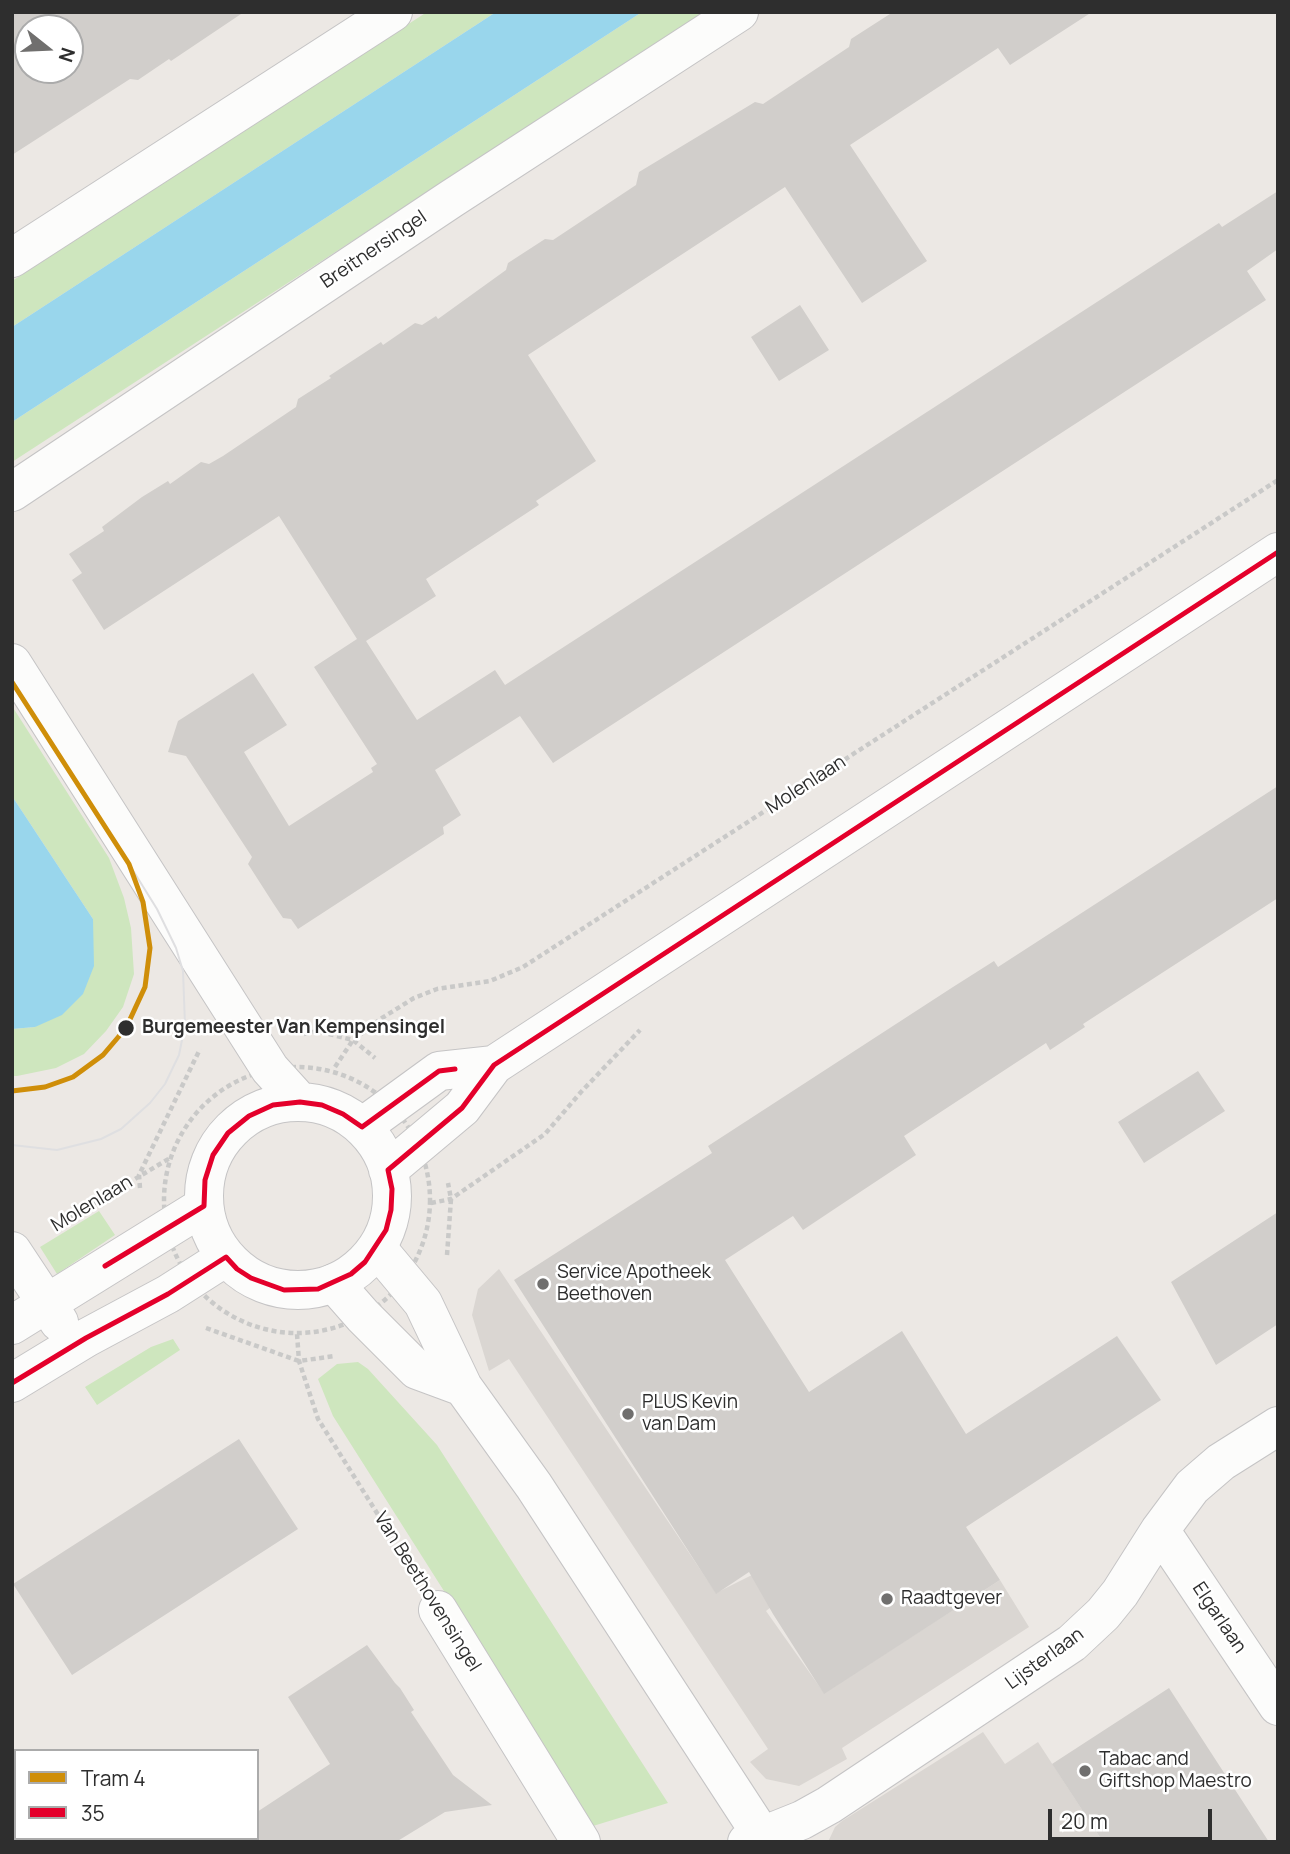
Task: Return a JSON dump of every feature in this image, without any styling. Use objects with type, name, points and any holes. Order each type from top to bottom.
[{"type":"street","points":[[12,258],[393,12]]},
{"type":"street","name":"Breitnersingel","points":[[12,492],[451,199],[739,12]]},
{"type":"street","points":[[388,1170],[462,1108],[494,1065],[1278,552]]},
{"type":"street","points":[[12,663],[263,1058],[300,1102]]},
{"type":"street","points":[[390,1107],[382,1154],[392,1189],[391,1210],[386,1230],[377,1248],[365,1262],[351,1274],[318,1289],[284,1290],[251,1278],[237,1269],[215,1241],[204,1206],[205,1180],[214,1155],[228,1133],[249,1116],[273,1105],[300,1102],[322,1105],[343,1114],[390,1107],[439,1071],[494,1065]]},
{"type":"street","points":[[12,1325],[204,1206]]},
{"type":"street","points":[[377,1248],[413,1292],[463,1387],[534,1486],[759,1840]]},
{"type":"street","points":[[13,1252],[64,1331],[86,1338]]},
{"type":"street","points":[[12,1383],[226,1257]]},
{"type":"street","points":[[334,1283],[373,1327],[417,1370],[463,1387]]},
{"type":"street","name":"Lijsterlaan","points":[[759,1840],[829,1805],[1072,1643],[1103,1614],[1192,1488],[1208,1472],[1278,1426]]},
{"type":"street","name":"Elgarlaan","points":[[1160,1530],[1278,1706]]},
{"type":"street","name":"Van Beethovensingel","points":[[439,1610],[581,1842]]},
{"type":"path","name":"Molenlaan","points":[[332,1070],[353,1040],[414,998],[438,989],[490,981],[523,967],[1278,480]]},
{"type":"path","points":[[154,1237],[171,1158],[193,1117],[263,1058],[317,1031],[353,1040],[390,1107]]},
{"type":"path","points":[[204,1042],[263,1058],[332,1070],[374,1090],[407,1123],[429,1136],[451,1199],[445,1280],[385,1301],[373,1327],[340,1355],[299,1361],[193,1324],[179,1287],[176,1255],[154,1237],[139,1175],[204,1042]]},
{"type":"path","points":[[413,1292],[430,1203],[429,1136]]},
{"type":"path","name":"Molenlaan","points":[[13,1252],[171,1158]]},
{"type":"path","points":[[179,1287],[207,1298],[226,1313],[260,1328],[297,1334],[373,1327]]},
{"type":"path","name":"Van Beethovensingel","points":[[297,1334],[299,1361],[318,1419],[439,1610]]},
{"type":"green space","points":[[427,12],[496,12],[12,327],[12,281]]},
{"type":"green space","points":[[642,12],[705,12],[12,462],[12,422]]},
{"type":"green space","points":[[12,706],[109,858],[124,898],[131,928],[134,974],[123,1007],[106,1031],[84,1054],[56,1068],[17,1076],[12,1076],[12,1029],[35,1027],[93,919],[12,796]]},
{"type":"green space","points":[[99,1211],[115,1235],[57,1274],[40,1247]]},
{"type":"green space","points":[[173,1339],[180,1350],[97,1405],[85,1387],[151,1347]]},
{"type":"green space","points":[[358,1362],[368,1369],[437,1445],[668,1803],[593,1826],[333,1416],[318,1379],[337,1364]]},
{"type":"shaded area","points":[[499,1269],[716,1593],[756,1573],[776,1603],[766,1611],[824,1693],[1000,1580],[1029,1627],[842,1748],[847,1759],[799,1786],[766,1779],[750,1762],[768,1749],[509,1359],[489,1371],[472,1315],[478,1289]]},
{"type":"shaded area","points":[[983,1732],[1005,1764],[1038,1742],[1103,1842],[828,1842],[835,1827],[842,1821]]},
{"type":"water","points":[[496,12],[642,12],[12,422],[12,327]]},
{"type":"water","points":[[12,796],[93,919],[94,966],[83,994],[62,1015],[35,1027],[12,1029]]},
{"type":"building","points":[[12,12],[244,12],[171,61],[169,59],[138,80],[130,79],[12,155]]},
{"type":"building","points":[[893,12],[1092,12],[1010,65],[998,48],[850,145],[927,261],[862,303],[785,187],[528,355],[596,461],[536,501],[539,505],[426,579],[436,596],[366,641],[417,720],[495,670],[505,685],[1219,223],[1222,227],[1278,191],[1278,249],[1247,271],[1266,300],[553,763],[520,716],[435,770],[461,815],[443,827],[444,834],[298,929],[291,919],[283,918],[273,903],[248,864],[252,857],[186,756],[168,752],[178,721],[253,673],[287,725],[244,752],[289,826],[373,772],[371,768],[377,764],[314,667],[357,639],[279,516],[104,630],[72,580],[82,573],[69,554],[104,531],[102,527],[142,497],[168,481],[170,484],[201,462],[209,464],[223,456],[296,407],[298,399],[381,342],[383,345],[415,323],[422,325],[436,316],[438,319],[506,270],[508,263],[545,239],[553,240],[636,185],[639,172],[755,102],[763,104],[849,47],[851,39]]},
{"type":"building","points":[[800,305],[829,350],[779,381],[751,337]]},
{"type":"building","points":[[1278,786],[1278,898],[1083,1024],[1085,1027],[1050,1050],[1046,1043],[904,1136],[916,1155],[803,1230],[793,1216],[725,1260],[809,1392],[902,1331],[966,1434],[1117,1336],[1161,1400],[966,1527],[1000,1580],[824,1694],[749,1572],[716,1594],[514,1280],[712,1153],[708,1146],[953,987],[994,961],[998,967]]},
{"type":"building","points":[[1198,1071],[1225,1111],[1144,1163],[1118,1122]]},
{"type":"building","points":[[1278,1212],[1278,1324],[1216,1365],[1171,1282]]},
{"type":"building","points":[[239,1439],[298,1529],[72,1675],[13,1584]]},
{"type":"building","points":[[367,1645],[400,1688],[414,1710],[411,1712],[453,1775],[492,1805],[445,1812],[396,1842],[212,1842],[259,1840],[259,1811],[330,1764],[288,1697]]},
{"type":"building","points":[[1169,1688],[1269,1842],[1103,1842],[1052,1764]]},
{"type":"tram line","name":"4","points":[[12,682],[129,864],[143,902],[150,948],[145,987],[126,1028],[103,1055],[73,1077],[45,1087],[12,1091]]},
{"type":"tram line","points":[[12,1145],[57,1150],[101,1139],[121,1129],[150,1103],[165,1084],[179,1055],[185,1025],[183,971],[176,948],[157,909],[129,864]]},
{"type":"transit line","name":"35","points":[[12,1383],[86,1338],[168,1294],[226,1257],[237,1269],[251,1278],[284,1290],[318,1289],[351,1274],[365,1262],[386,1230],[392,1189],[388,1170],[462,1108],[494,1065],[1278,552]]},
{"type":"transit line","name":"35","points":[[105,1266],[204,1206],[205,1180],[213,1155],[228,1133],[249,1116],[273,1105],[300,1102],[322,1105],[343,1114],[362,1127],[439,1071],[455,1069]]},
{"type":"place","name":"Burgemeester Van Kempensingel","points":[[126,1028]]},
{"type":"place","name":"Service Apotheek Beethoven","points":[[543,1284]]},
{"type":"place","name":"PLUS Kevin van Dam","points":[[628,1414]]},
{"type":"place","name":"Raadtgever","points":[[887,1599]]},
{"type":"place","name":"Tabac and Giftshop Maestro","points":[[1085,1771]]}]
